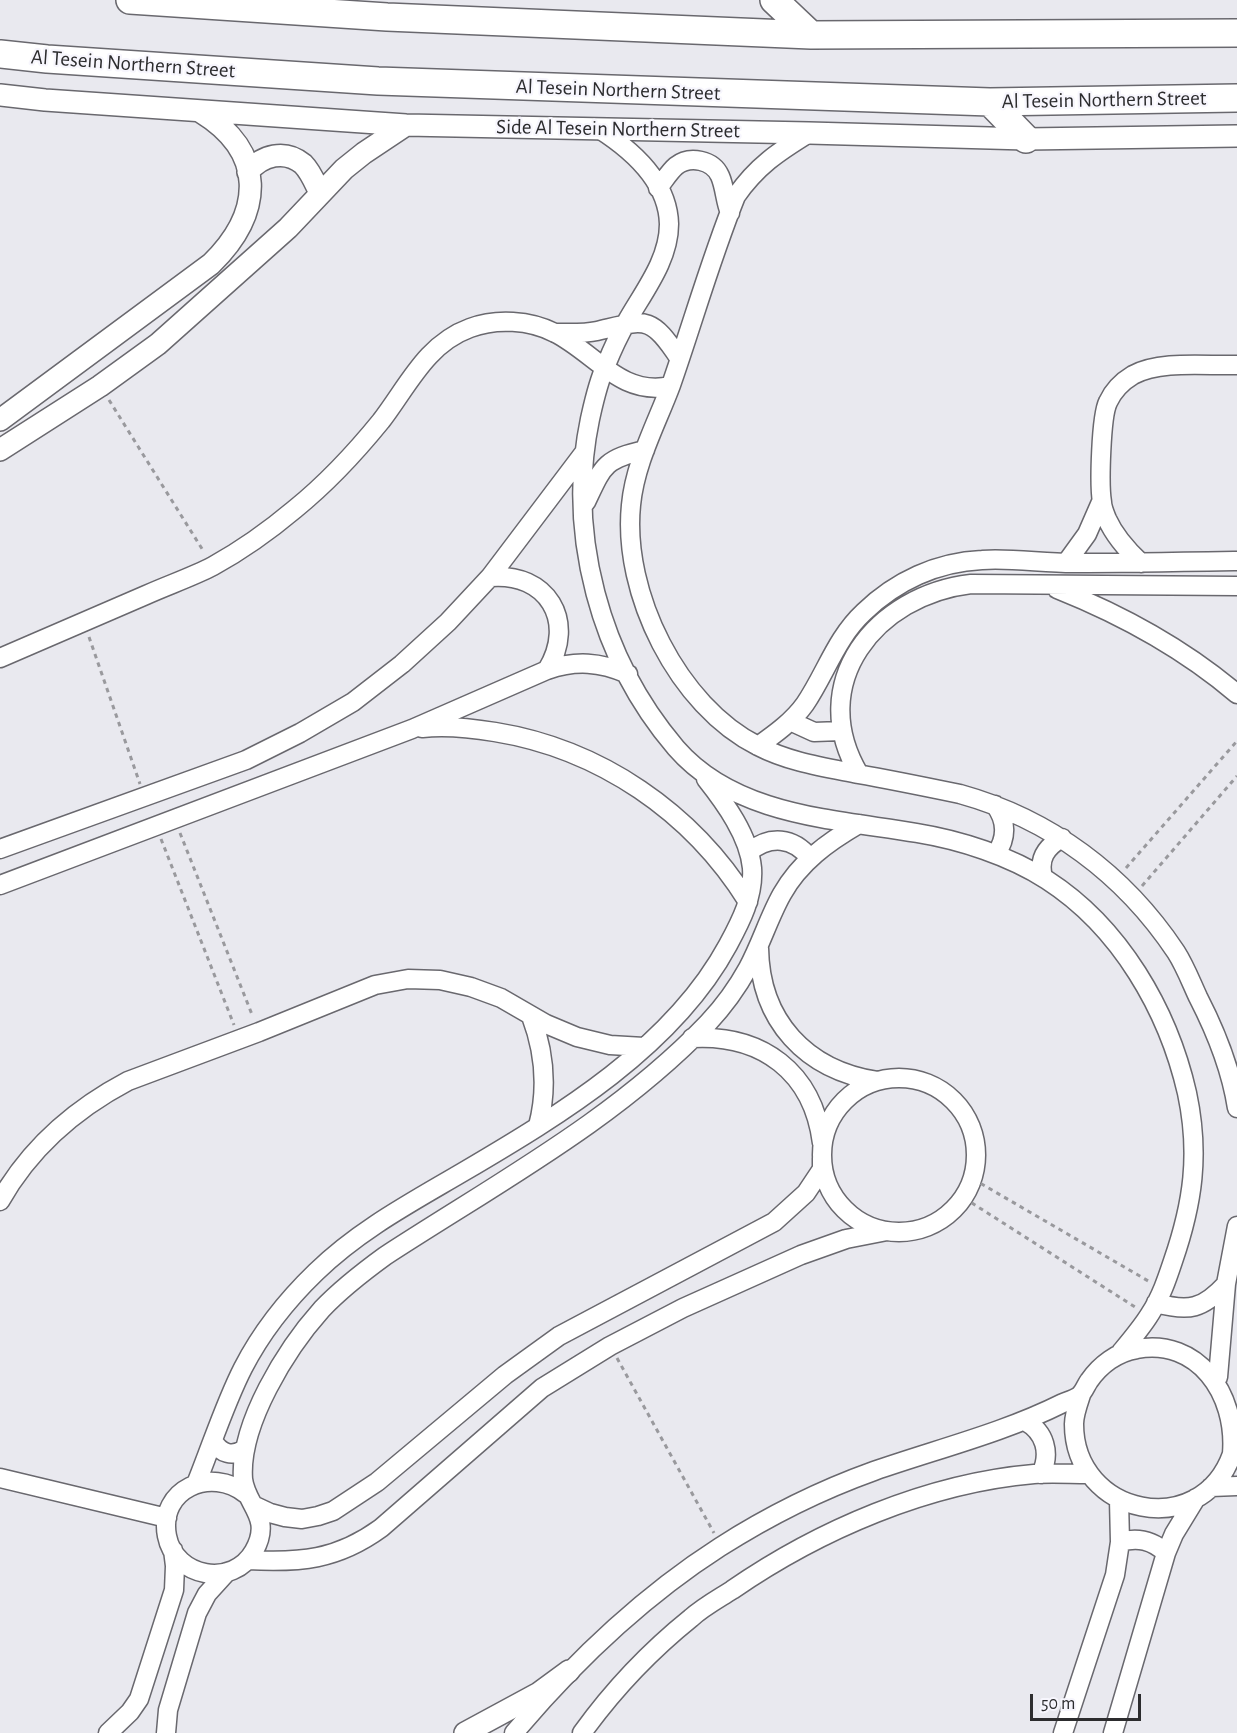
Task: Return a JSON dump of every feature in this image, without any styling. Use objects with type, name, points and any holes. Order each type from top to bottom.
[{"type":"main road","points":[[130,0],[387,9],[811,34],[1237,33]]},
{"type":"main road","points":[[774,0],[811,34]]},
{"type":"main road","name":"Al Tesein Northern Street","points":[[0,54],[378,81],[990,102],[1237,98]]},
{"type":"main road","points":[[990,102],[1026,139]]},
{"type":"street","name":"Side Al Tesein Northern Street","points":[[0,95],[406,125],[1026,139],[1237,136]]},
{"type":"street","points":[[20,439],[3,418],[212,264],[224,252],[239,229],[248,205],[251,187],[243,151],[231,135],[200,111]]},
{"type":"street","points":[[0,450],[100,386],[158,344],[288,228],[320,193],[364,153],[406,125]]},
{"type":"street","points":[[196,1484],[243,1368],[276,1317],[315,1272],[373,1226],[538,1126],[606,1078],[644,1047],[686,1005],[705,981],[722,956],[748,902],[752,883],[749,852],[726,809],[698,769],[667,737],[628,674],[613,644],[593,587],[583,508],[583,454],[604,368],[659,265],[669,228],[668,214],[658,188],[646,170],[627,148],[600,129]]},
{"type":"street","points":[[808,133],[779,151],[754,172],[736,196],[670,386],[645,450],[634,485],[630,525],[634,567],[645,608],[662,646],[696,695],[724,724],[758,746],[784,758],[960,794],[995,805],[1025,817],[1062,838],[1115,880],[1133,896],[1176,953],[1212,1024],[1233,1085],[1237,1108]]},
{"type":"street","points":[[248,172],[266,157],[290,157],[303,165],[320,193]]},
{"type":"street","points":[[658,188],[681,163],[702,161],[720,175],[730,213]]},
{"type":"street","points":[[0,658],[212,566],[275,525],[327,481],[372,431],[418,367],[441,343],[471,327],[504,322],[529,325],[555,333],[589,333],[626,323],[642,322],[665,336],[679,358]]},
{"type":"street","points":[[555,333],[621,379],[647,388],[658,389],[670,386]]},
{"type":"street","points":[[1141,563],[1116,536],[1101,502],[1103,418],[1108,402],[1118,387],[1131,376],[1147,369],[1237,365]]},
{"type":"street","points":[[583,508],[605,466],[617,457],[645,450]]},
{"type":"street","points":[[0,849],[246,760],[327,718],[378,684],[425,644],[489,577],[583,454]]},
{"type":"street","points":[[1066,563],[1087,534],[1101,502]]},
{"type":"street","points":[[758,746],[789,721],[804,705],[830,656],[850,627],[875,601],[903,582],[933,568],[966,561],[999,560],[1066,563],[1237,561]]},
{"type":"street","points":[[489,577],[505,576],[521,579],[535,586],[547,597],[555,610],[559,625],[559,641],[555,656],[547,670]]},
{"type":"street","points":[[859,774],[845,746],[841,730],[840,699],[843,684],[849,668],[868,638],[892,614],[922,596],[954,586],[971,584],[1237,585]]},
{"type":"street","points":[[1047,585],[1138,626],[1181,652],[1237,694]]},
{"type":"street","points":[[0,885],[412,729],[547,670],[562,665],[596,663],[628,674]]},
{"type":"street","points":[[789,721],[814,732],[841,730]]},
{"type":"street","points":[[412,729],[457,728],[503,733],[548,745],[612,772],[651,797],[687,827],[719,860],[748,902]]},
{"type":"street","points":[[698,769],[730,789],[761,804],[922,834],[996,854],[1044,878],[1083,908],[1118,946],[1155,1005],[1178,1060],[1194,1134],[1193,1180],[1186,1223],[1156,1303],[1121,1352],[1097,1371],[1081,1395],[1074,1422],[1077,1449],[1088,1474],[1102,1489],[1119,1500],[1138,1507],[1158,1509],[1178,1506],[1196,1498],[1223,1472],[1232,1454],[1236,1433],[1232,1398],[1218,1377],[1207,1366],[1181,1351],[1151,1347],[1121,1352]]},
{"type":"street","points":[[995,805],[1004,825],[1003,841],[996,854]]},
{"type":"street","points":[[172,1550],[182,1563],[196,1571],[211,1574],[234,1570],[247,1560],[253,1553],[259,1538],[260,1522],[243,1479],[245,1449],[257,1413],[285,1360],[309,1325],[342,1290],[385,1256],[587,1126],[655,1075],[708,1022],[737,987],[782,893],[810,858],[834,839],[859,824]]},
{"type":"street","points":[[1044,878],[1041,864],[1045,851],[1062,838]]},
{"type":"street","points":[[749,852],[766,842],[786,841],[796,844],[810,858]]},
{"type":"street","points":[[247,1560],[284,1562],[310,1560],[335,1553],[359,1542],[381,1528],[542,1388],[610,1346],[701,1299],[808,1252],[846,1239],[887,1231],[906,1232],[924,1228],[946,1216],[964,1198],[976,1166],[975,1138],[964,1112],[944,1092],[919,1080],[905,1078],[878,1081],[845,1074],[809,1053],[790,1036],[772,1009],[761,977],[759,944]]},
{"type":"street","points":[[0,1201],[17,1174],[44,1142],[92,1102],[128,1080],[240,1040],[375,985],[408,980],[440,980],[471,987],[501,998],[531,1016],[577,1037],[610,1045],[644,1047]]},
{"type":"street","points":[[531,1016],[544,1062],[544,1095],[538,1126]]},
{"type":"street","points":[[108,1733],[130,1712],[139,1699],[174,1590],[175,1566],[167,1535],[167,1518],[177,1498],[196,1484],[211,1481],[226,1482],[270,1513],[302,1519],[333,1511],[377,1482],[505,1375],[559,1336],[774,1222],[806,1193],[822,1169],[820,1128],[815,1110],[795,1077],[781,1063],[766,1053],[739,1041],[711,1037],[692,1038]]},
{"type":"street","points":[[878,1081],[851,1094],[840,1105],[831,1118],[822,1153],[828,1184],[842,1206],[862,1222],[887,1231]]},
{"type":"street","points":[[1218,1377],[1226,1284],[1237,1226]]},
{"type":"street","points":[[1156,1303],[1175,1308],[1195,1307],[1212,1298],[1226,1284]]},
{"type":"street","points":[[514,1733],[569,1671],[616,1626],[670,1581],[722,1546],[802,1501],[872,1472],[1025,1421],[1081,1395]]},
{"type":"street","points":[[1025,1421],[1041,1434],[1046,1447],[1046,1461],[1041,1474]]},
{"type":"street","points":[[213,1441],[226,1453],[233,1454],[245,1449]]},
{"type":"street","points":[[582,1733],[604,1702],[639,1665],[692,1617],[763,1569],[835,1530],[919,1498],[982,1481],[1041,1474],[1088,1474]]},
{"type":"street","points":[[0,1478],[167,1518]]},
{"type":"street","points":[[1211,1486],[1237,1486]]},
{"type":"street","points":[[1113,1733],[1166,1553],[1174,1534],[1196,1498]]},
{"type":"street","points":[[1063,1733],[1115,1575],[1120,1542],[1119,1500]]},
{"type":"street","points":[[1120,1542],[1130,1539],[1149,1542],[1166,1553]]},
{"type":"street","points":[[166,1733],[168,1710],[197,1613],[207,1594],[226,1572]]},
{"type":"street","points":[[465,1733],[530,1698],[569,1671]]},
{"type":"path","points":[[100,386],[212,566]]},
{"type":"path","points":[[84,622],[144,797]]},
{"type":"path","points":[[1115,880],[1237,741]]},
{"type":"path","points":[[1133,896],[1237,776]]},
{"type":"path","points":[[175,819],[259,1032]]},
{"type":"path","points":[[156,826],[240,1040]]},
{"type":"path","points":[[973,1179],[1156,1303]]},
{"type":"path","points":[[964,1198],[1156,1303]]},
{"type":"path","points":[[610,1346],[722,1546]]}]
